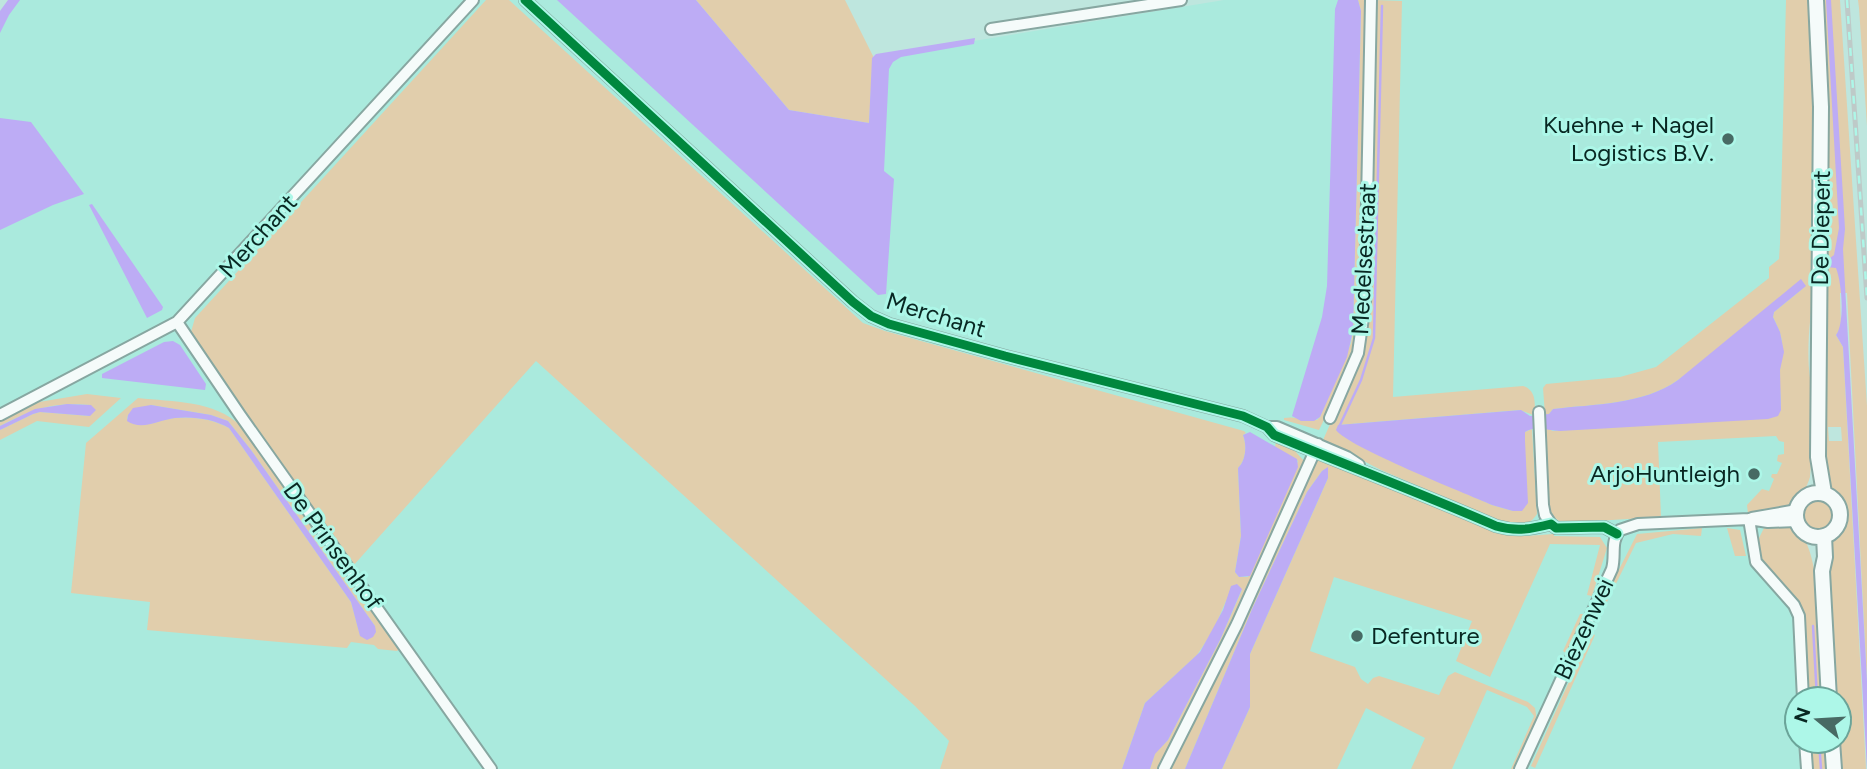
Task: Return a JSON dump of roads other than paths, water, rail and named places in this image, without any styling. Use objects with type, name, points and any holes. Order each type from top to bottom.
[{"type":"main road","name":"De Diepert","points":[[1816,0],[1821,135],[1818,457],[1813,472],[1818,493]]},
{"type":"main road","points":[[1818,493],[1836,501],[1840,515],[1836,528],[1818,536],[1803,531],[1797,515],[1802,499],[1818,493]]},
{"type":"main road","points":[[1818,536],[1825,557],[1822,571],[1828,685]]},
{"type":"street","name":"Merchant","points":[[0,415],[177,322],[473,0]]},
{"type":"street","name":"Merchant","points":[[525,0],[871,316],[889,324],[1005,356],[1243,416],[1267,427],[1277,427],[1316,448],[1347,457],[1371,472],[1496,526],[1513,531],[1551,524]]},
{"type":"street","points":[[991,29],[1181,0]]},
{"type":"street","name":"Medelsestraat","points":[[1330,418],[1358,353],[1365,304],[1371,0]]},
{"type":"street","name":"De Prinsenhof","points":[[177,322],[491,769]]},
{"type":"street","points":[[1539,412],[1543,505],[1545,515],[1556,528],[1604,527],[1616,534],[1626,527],[1638,524],[1749,519],[1767,513],[1797,515]]},
{"type":"street","points":[[1164,769],[1228,642],[1316,448]]},
{"type":"street","points":[[1749,519],[1756,562],[1794,606],[1799,616],[1802,685]]},
{"type":"street","name":"Biezenwei","points":[[1520,769],[1612,569],[1616,534]]},
{"type":"waterway","points":[[1340,425],[1361,380],[1374,338],[1382,6]]},
{"type":"waterway","points":[[1813,626],[1816,685]]},
{"type":"waterway","points":[[1820,755],[1821,769]]},
{"type":"railway","points":[[1847,0],[1867,298]]},
{"type":"place","name":"Kuehne + Nagel Logistics B.V.","points":[[1728,139]]},
{"type":"place","name":"ArjoHuntleigh","points":[[1754,474]]},
{"type":"place","name":"Defenture","points":[[1357,636]]}]
